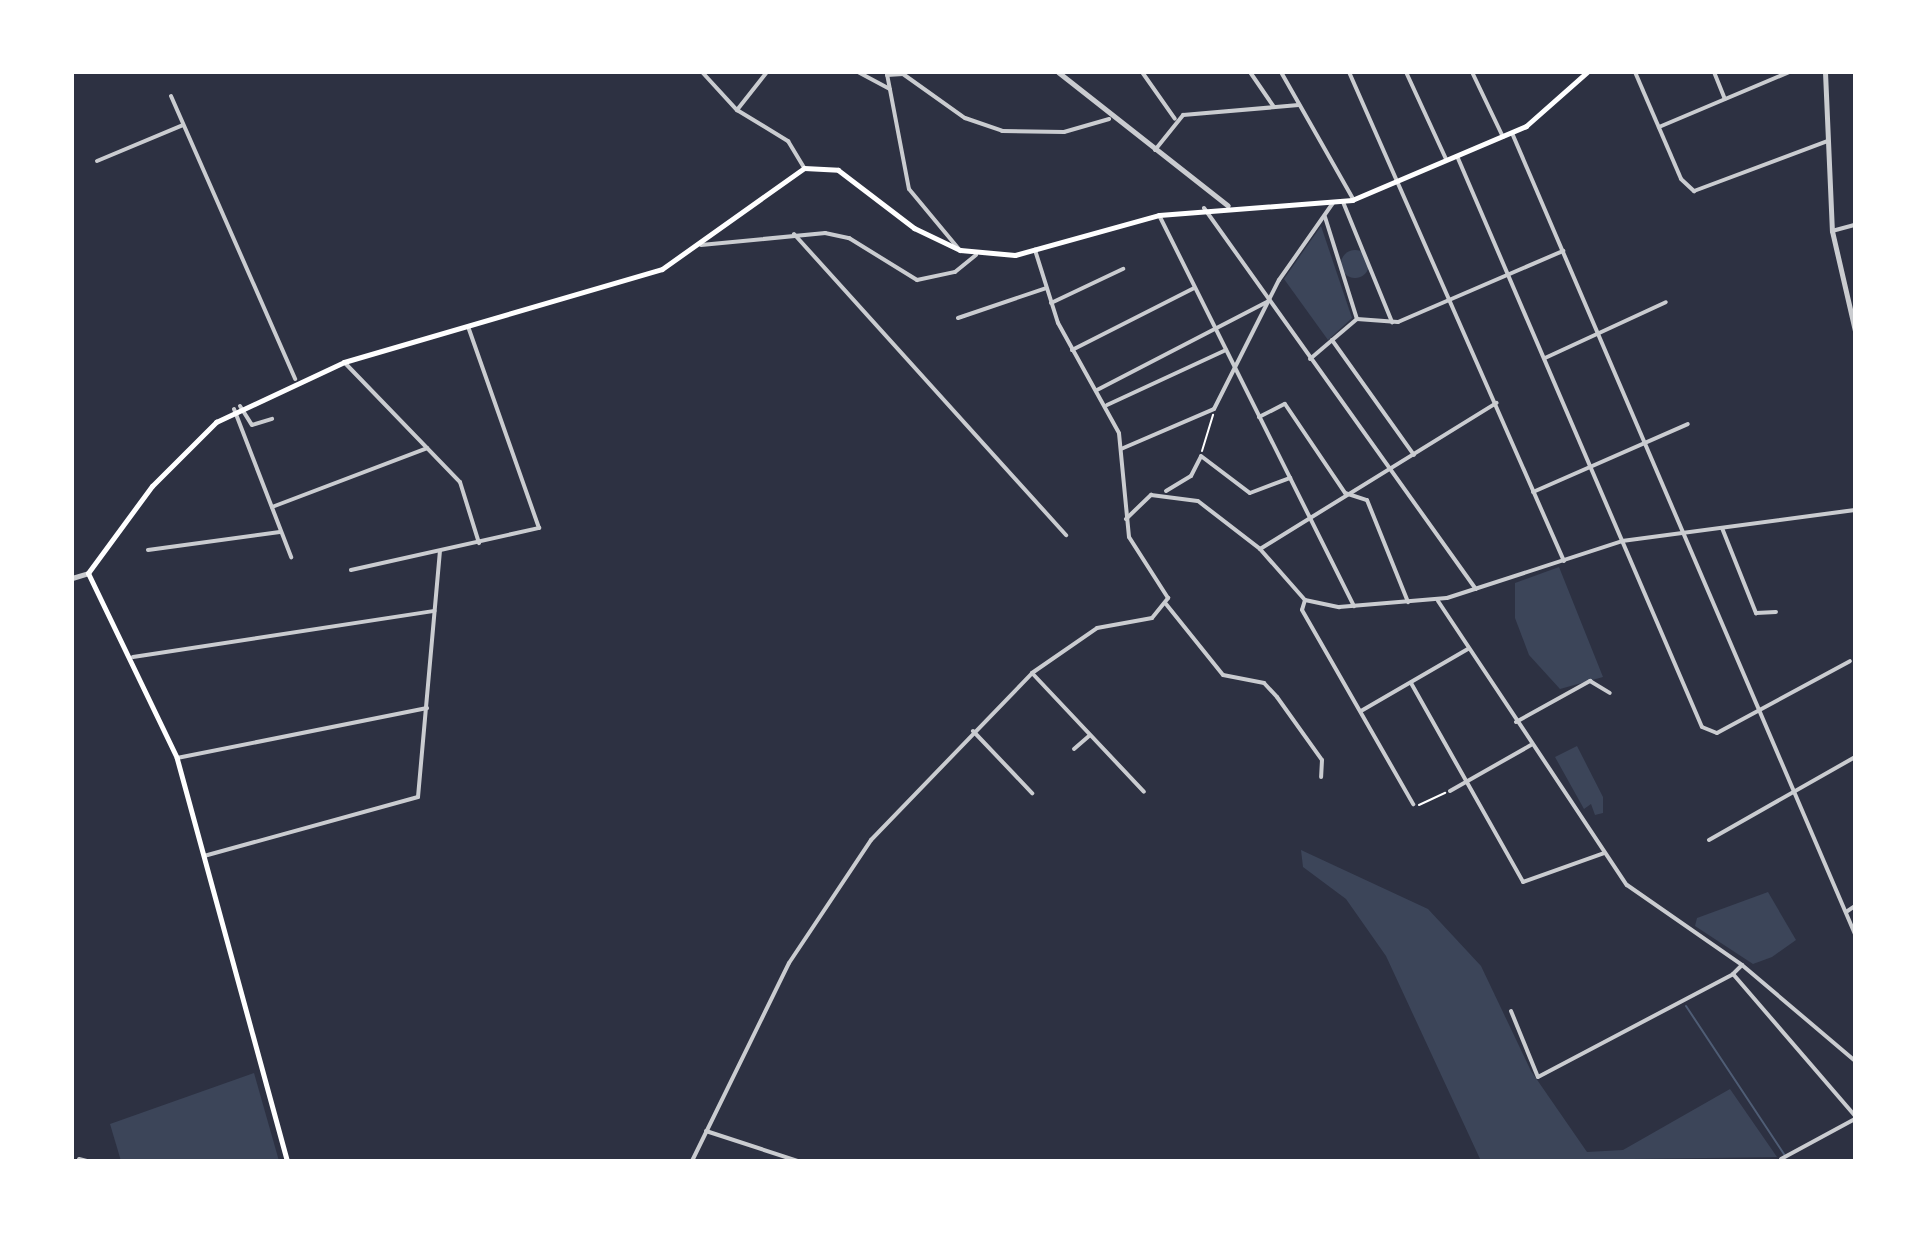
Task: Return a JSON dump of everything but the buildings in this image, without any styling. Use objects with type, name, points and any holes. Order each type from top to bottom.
[{"type":"main road","points":[[287,1161],[177,758],[133,657],[88,573],[152,486],[237,408],[295,379],[344,362],[632,281],[701,245],[804,168],[838,170],[914,228],[960,250],[976,255],[1035,250],[1159,215],[1228,206],[1333,203],[1353,199],[1512,133],[1546,114],[1587,72]]},
{"type":"street","points":[[702,72],[737,110],[788,141],[804,168]]},
{"type":"street","points":[[737,110],[767,72]]},
{"type":"street","points":[[858,72],[890,89]]},
{"type":"street","points":[[1058,72],[1109,119],[1228,206]]},
{"type":"street","points":[[1142,72],[1175,119]]},
{"type":"street","points":[[1250,72],[1274,107]]},
{"type":"street","points":[[1281,72],[1353,199]]},
{"type":"street","points":[[1349,72],[1564,561]]},
{"type":"street","points":[[1406,72],[1446,159]]},
{"type":"street","points":[[1472,72],[1503,137]]},
{"type":"street","points":[[1635,72],[1683,184],[1694,191],[1828,141]]},
{"type":"street","points":[[1714,72],[1725,99]]},
{"type":"street","points":[[1825,72],[1832,231],[1855,331]]},
{"type":"street","points":[[960,250],[909,189],[888,73],[907,76],[965,118],[1002,131],[1064,132],[1109,119]]},
{"type":"street","points":[[1659,127],[1786,73]]},
{"type":"street","points":[[171,96],[295,379]]},
{"type":"street","points":[[1175,119],[1299,105]]},
{"type":"street","points":[[1155,150],[1175,119]]},
{"type":"street","points":[[97,161],[183,125]]},
{"type":"street","points":[[1512,133],[1855,934]]},
{"type":"street","points":[[1457,156],[1702,727],[1713,734],[1850,661]]},
{"type":"street","points":[[1343,202],[1392,322]]},
{"type":"street","points":[[1121,449],[1214,409],[1270,300],[1333,203]]},
{"type":"street","points":[[1204,208],[1476,589]]},
{"type":"street","points":[[1159,215],[1354,606]]},
{"type":"street","points":[[1325,217],[1357,319]]},
{"type":"street","points":[[1832,231],[1855,225]]},
{"type":"street","points":[[701,245],[794,234],[849,238],[913,280],[955,272],[976,255]]},
{"type":"street","points":[[794,234],[1066,535]]},
{"type":"street","points":[[1035,250],[1051,303],[1072,350],[1107,405],[1121,449],[1125,521],[1135,548],[1163,581],[1166,604],[1223,675],[1264,683],[1277,697],[1322,760],[1321,777]]},
{"type":"street","points":[[1310,359],[1357,319],[1392,322],[1563,251]]},
{"type":"street","points":[[1051,303],[1123,269]]},
{"type":"street","points":[[958,318],[1047,287]]},
{"type":"street","points":[[1072,350],[1194,288]]},
{"type":"street","points":[[1097,390],[1270,300]]},
{"type":"street","points":[[1544,359],[1666,302]]},
{"type":"street","points":[[351,570],[531,534],[539,522],[469,329]]},
{"type":"street","points":[[1332,340],[1414,455]]},
{"type":"street","points":[[1107,405],[1226,350]]},
{"type":"street","points":[[344,362],[471,497],[479,543]]},
{"type":"street","points":[[1260,549],[1312,522],[1496,403]]},
{"type":"street","points":[[1259,417],[1285,404],[1351,495],[1367,500],[1408,602]]},
{"type":"street","points":[[237,408],[252,425],[272,419]]},
{"type":"street","points":[[237,408],[291,557]]},
{"type":"street","points":[[1533,492],[1688,424]]},
{"type":"street","points":[[272,507],[427,448]]},
{"type":"street","points":[[1125,521],[1139,501],[1164,492],[1191,476],[1201,456],[1250,493],[1290,478]]},
{"type":"street","points":[[1164,492],[1218,513],[1260,549],[1305,600],[1354,606],[1437,600],[1622,541],[1855,510]]},
{"type":"street","points":[[1722,528],[1756,613],[1776,612]]},
{"type":"street","points":[[148,550],[281,532]]},
{"type":"street","points":[[204,856],[418,797],[440,551]]},
{"type":"street","points":[[72,578],[88,573]]},
{"type":"street","points":[[1305,600],[1302,610],[1413,804]]},
{"type":"street","points":[[1437,600],[1604,853],[1635,891],[1742,965],[1855,1061]]},
{"type":"street","points":[[692,1161],[789,963],[871,840],[972,730],[1032,673],[1088,633],[1144,621],[1166,604]]},
{"type":"street","points":[[133,657],[435,611]]},
{"type":"street","points":[[1361,711],[1468,649]]},
{"type":"street","points":[[1032,673],[1144,792]]},
{"type":"street","points":[[1516,722],[1590,681],[1610,693]]},
{"type":"street","points":[[1411,683],[1523,882],[1604,853]]},
{"type":"street","points":[[177,758],[427,708]]},
{"type":"street","points":[[972,730],[1032,793]]},
{"type":"street","points":[[1074,749],[1090,735]]},
{"type":"street","points":[[1450,791],[1531,745]]},
{"type":"street","points":[[1709,840],[1855,757]]},
{"type":"street","points":[[1846,912],[1855,906]]},
{"type":"street","points":[[1511,1011],[1538,1077],[1733,974],[1742,965]]},
{"type":"street","points":[[1733,974],[1855,1117],[1781,1159]]},
{"type":"street","points":[[706,1131],[798,1161]]},
{"type":"street","points":[[79,1159],[87,1161]]},
{"type":"path","points":[[1201,456],[1214,409]]},
{"type":"path","points":[[1413,804],[1450,791]]},
{"type":"shaded area","points":[[1321,226],[1352,318],[1328,340],[1284,279]]},
{"type":"shaded area","points":[[1355,250],[1365,254],[1369,264],[1365,274],[1355,278],[1345,274],[1341,264],[1345,254]]},
{"type":"shaded area","points":[[1559,567],[1603,677],[1560,689],[1529,655],[1515,618],[1515,583]]},
{"type":"shaded area","points":[[1577,746],[1603,797],[1603,813],[1595,815],[1591,804],[1584,809],[1555,757]]},
{"type":"shaded area","points":[[1301,850],[1428,909],[1481,966],[1531,1071],[1587,1152],[1623,1150],[1730,1089],[1777,1157],[1481,1161],[1386,956],[1346,899],[1303,867]]},
{"type":"shaded area","points":[[1768,892],[1796,940],[1772,957],[1753,964],[1695,926],[1697,918]]},
{"type":"shaded area","points":[[254,1073],[279,1161],[121,1161],[110,1124]]},
{"type":"waterway","points":[[1686,1006],[1784,1154]]}]
